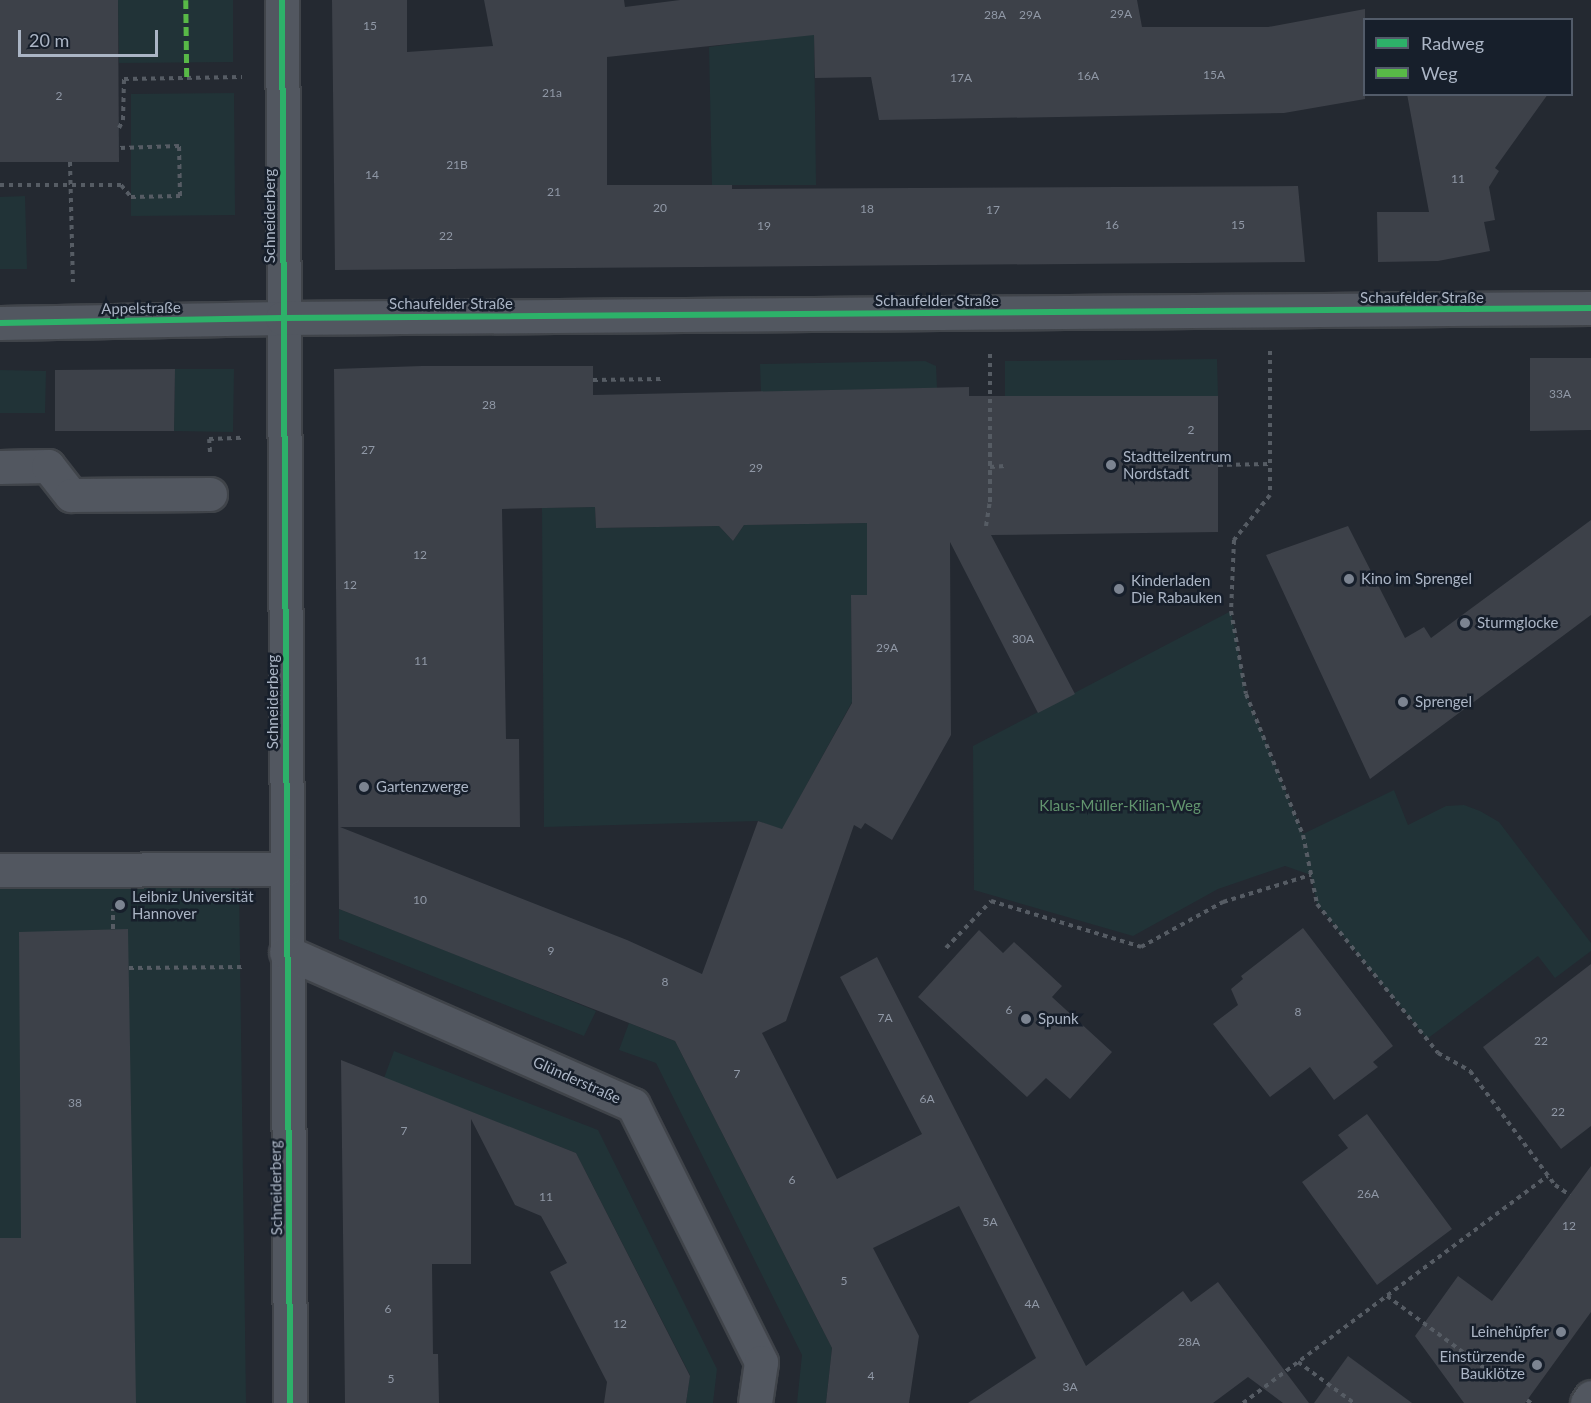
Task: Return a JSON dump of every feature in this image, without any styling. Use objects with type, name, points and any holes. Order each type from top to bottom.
[{"type":"street","name":"Schneiderberg","points":[[282,0],[282,437],[290,1403]]},
{"type":"street","name":"Schaufelder Straße","points":[[282,318],[1591,308]]},
{"type":"street","name":"Appelstraße","points":[[0,323],[282,318]]},
{"type":"street","points":[[0,467],[48,466],[71,495],[210,494]]},
{"type":"street","points":[[0,870],[287,869]]},
{"type":"street","name":"Glünderstraße","points":[[286,959],[633,1105],[761,1362],[755,1403]]},
{"type":"street","points":[[1587,1403],[1591,1397]]},
{"type":"path","points":[[119,128],[123,120],[124,79],[282,77]]},
{"type":"path","points":[[0,185],[121,185],[131,197],[180,196],[179,146],[119,148]]},
{"type":"path","points":[[70,162],[74,321]]},
{"type":"path","points":[[1270,311],[1270,495],[1234,540],[1232,611],[1246,694],[1303,835],[1317,904],[1438,1053],[1470,1071],[1555,1185],[1570,1195]]},
{"type":"path","points":[[593,380],[663,379]]},
{"type":"path","points":[[986,526],[990,467],[990,387]]},
{"type":"path","points":[[210,494],[209,440],[282,437]]},
{"type":"path","points":[[1218,465],[1270,464]]},
{"type":"path","points":[[990,467],[1005,466]]},
{"type":"path","points":[[946,948],[991,901],[1141,947],[1223,902],[1311,875]]},
{"type":"path","points":[[129,968],[286,959]]},
{"type":"path","points":[[1243,1403],[1548,1176]]},
{"type":"path","points":[[1387,1296],[1495,1376]]},
{"type":"path","points":[[1298,1362],[1354,1403]]},
{"type":"green space","points":[[118,0],[233,0],[233,62],[119,63]]},
{"type":"green space","points":[[814,33],[816,185],[712,185],[709,47]]},
{"type":"green space","points":[[234,93],[235,215],[131,216],[131,94]]},
{"type":"green space","points":[[25,196],[27,269],[0,269],[0,197]]},
{"type":"green space","points":[[1217,359],[1218,396],[1005,396],[1005,361]]},
{"type":"green space","points":[[925,361],[936,366],[937,388],[761,392],[760,364]]},
{"type":"green space","points":[[175,369],[234,369],[233,432],[174,431]]},
{"type":"green space","points":[[0,370],[46,371],[45,413],[0,413]]},
{"type":"green space","points":[[595,507],[596,528],[719,526],[733,541],[744,525],[867,523],[867,581],[876,595],[851,596],[852,702],[794,808],[799,836],[758,821],[544,827],[542,508]]},
{"type":"green space","name":"Klaus-Müller-Kilian-Weg","points":[[1231,611],[1246,694],[1303,834],[1394,790],[1408,825],[1446,806],[1464,805],[1480,811],[1499,822],[1591,943],[1591,951],[1555,978],[1538,956],[1427,1039],[1317,904],[1311,875],[1285,866],[1218,889],[1133,936],[974,890],[973,746]]},
{"type":"green space","points":[[239,882],[246,1403],[0,1403],[0,884]]},
{"type":"green space","points":[[339,909],[596,1011],[584,1036],[339,939]]},
{"type":"green space","points":[[629,1023],[675,1041],[832,1348],[826,1403],[797,1403],[802,1355],[656,1063],[619,1050]]},
{"type":"green space","points":[[394,1051],[598,1130],[717,1369],[713,1403],[686,1403],[690,1375],[576,1153],[384,1078]]},
{"type":"building","points":[[0,0],[118,0],[119,162],[0,162]]},
{"type":"building","points":[[332,0],[407,0],[407,52],[493,46],[484,0],[624,0],[625,7],[680,0],[1137,0],[1142,27],[1268,27],[1365,9],[1363,96],[1365,99],[1284,113],[879,120],[871,77],[815,78],[814,35],[607,57],[607,185],[732,185],[732,189],[1298,186],[1305,262],[335,270]]},
{"type":"building","points":[[1407,96],[1547,96],[1495,168],[1499,171],[1489,187],[1495,220],[1484,222],[1490,251],[1438,261],[1378,262],[1377,212],[1429,212]]},
{"type":"building","points":[[1530,358],[1591,358],[1591,430],[1530,431]]},
{"type":"building","points":[[422,366],[593,366],[593,395],[969,387],[969,396],[1218,396],[1218,532],[991,535],[1075,694],[1038,713],[950,542],[951,735],[892,840],[865,823],[861,829],[854,825],[786,1021],[762,1033],[837,1179],[922,1134],[840,977],[877,957],[1086,1366],[1183,1291],[1191,1302],[1218,1282],[1309,1403],[1283,1403],[1248,1377],[1213,1403],[968,1403],[1036,1358],[959,1206],[873,1248],[919,1336],[909,1403],[826,1403],[832,1348],[675,1041],[339,909],[334,369]],"holes":[[[595,507],[596,528],[719,526],[733,541],[744,525],[867,523],[867,595],[851,595],[852,703],[782,829],[758,821],[702,974],[627,940],[340,827],[520,827],[519,739],[506,739],[502,509]]]},
{"type":"building","points":[[175,369],[174,431],[55,431],[55,370]]},
{"type":"building","name":"Sprengel","points":[[1591,520],[1591,615],[1370,779],[1266,555],[1348,526],[1405,638],[1424,627],[1431,638]]},
{"type":"building","points":[[1303,928],[1393,1046],[1373,1062],[1378,1067],[1334,1100],[1310,1067],[1270,1097],[1213,1024],[1238,1005],[1231,989],[1243,979],[1241,976]]},
{"type":"building","points":[[128,929],[136,1403],[0,1403],[0,1238],[21,1238],[19,932]]},
{"type":"building","points":[[979,930],[1003,953],[1014,942],[1062,986],[1052,997],[1112,1052],[1070,1099],[1046,1078],[1027,1097],[918,997]]},
{"type":"building","points":[[1591,964],[1591,1126],[1561,1149],[1483,1047]]},
{"type":"building","points":[[341,1060],[576,1153],[690,1376],[686,1403],[604,1403],[607,1382],[550,1272],[567,1263],[541,1216],[515,1205],[471,1119],[471,1264],[432,1264],[433,1354],[438,1354],[439,1403],[345,1403]]},
{"type":"building","points":[[1367,1114],[1452,1229],[1377,1285],[1302,1182],[1348,1148],[1338,1135]]},
{"type":"building","points":[[1591,1166],[1591,1312],[1525,1403],[1464,1403],[1415,1336],[1458,1276],[1492,1301]]},
{"type":"building","points":[[1348,1356],[1412,1403],[1314,1403]]},
{"type":"marked path","points":[[186,0],[187,77]]},
{"type":"cycle path","points":[[282,0],[290,1403]]},
{"type":"cycle path","points":[[0,323],[282,318],[1591,308]]},
{"type":"place","name":"Stadtteilzentrum Nordstadt","points":[[1111,465]]},
{"type":"place","name":"Kino im Sprengel","points":[[1349,579]]},
{"type":"place","name":"Kinderladen Die Rabauken","points":[[1119,589]]},
{"type":"place","name":"Sturmglocke","points":[[1465,623]]},
{"type":"place","name":"Sprengel","points":[[1403,702]]},
{"type":"place","name":"Gartenzwerge","points":[[364,787]]},
{"type":"place","name":"Leibniz Universität Hannover","points":[[120,905]]},
{"type":"place","name":"Spunk","points":[[1026,1019]]},
{"type":"place","name":"Leinehüpfer","points":[[1561,1332]]},
{"type":"place","name":"Einstürzende Bauklötze","points":[[1537,1365]]}]
